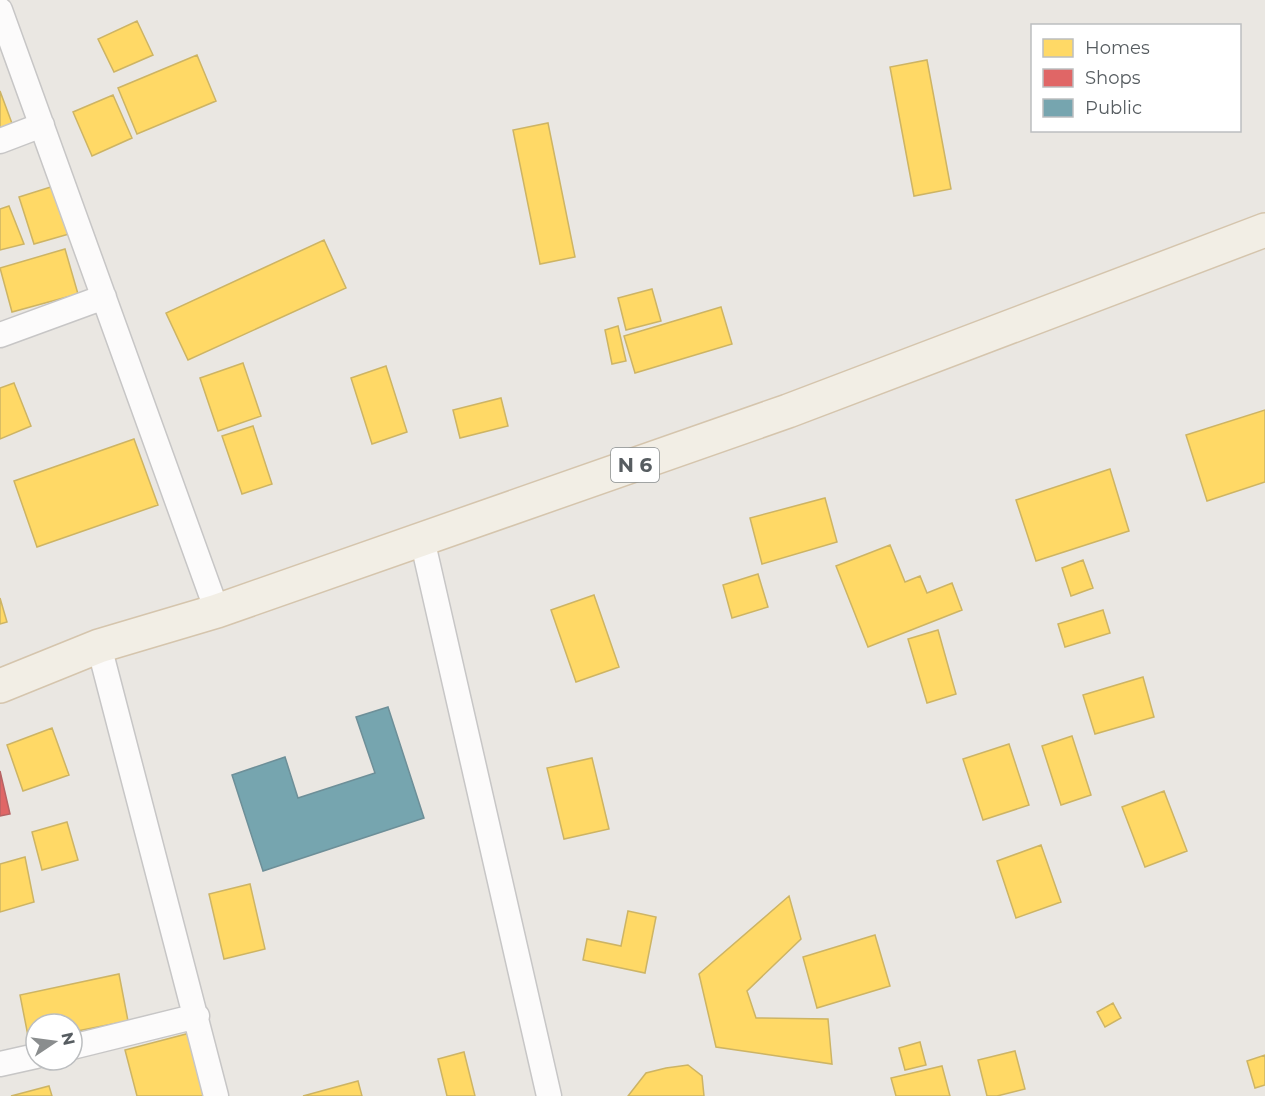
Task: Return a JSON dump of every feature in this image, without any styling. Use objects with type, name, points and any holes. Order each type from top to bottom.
[{"type":"main road","name":"N 6","points":[[0,686],[99,646],[216,611],[788,411],[1265,230]]},
{"type":"street","points":[[0,10],[216,611]]},
{"type":"street","points":[[0,141],[42,125]]},
{"type":"street","points":[[0,335],[104,297]]},
{"type":"street","points":[[422,538],[549,1096]]},
{"type":"street","points":[[99,646],[216,1096]]},
{"type":"street","points":[[84,1044],[197,1016]]},
{"type":"street","points":[[0,1064],[24,1059]]},
{"type":"building: Homes","points":[[137,21],[153,55],[114,72],[98,39]]},
{"type":"building: Homes","points":[[197,55],[216,101],[137,134],[118,88]]},
{"type":"building: Homes","points":[[927,60],[951,189],[914,196],[890,67]]},
{"type":"building: Homes","points":[[0,91],[13,126],[0,131]]},
{"type":"building: Homes","points":[[113,95],[132,138],[92,156],[73,112]]},
{"type":"building: Homes","points":[[548,123],[575,257],[540,264],[513,130]]},
{"type":"building: Homes","points":[[54,186],[69,234],[34,244],[19,197]]},
{"type":"building: Homes","points":[[9,206],[24,244],[0,250],[0,209]]},
{"type":"building: Homes","points":[[324,240],[346,288],[188,360],[166,313]]},
{"type":"building: Homes","points":[[65,249],[78,294],[12,312],[0,268]]},
{"type":"building: Homes","points":[[652,289],[661,321],[626,330],[618,298]]},
{"type":"building: Homes","points":[[721,307],[732,344],[635,373],[624,336]]},
{"type":"building: Homes","points":[[618,326],[626,361],[612,364],[605,330]]},
{"type":"building: Homes","points":[[243,363],[261,416],[218,431],[200,378]]},
{"type":"building: Homes","points":[[386,366],[407,432],[372,444],[351,378]]},
{"type":"building: Homes","points":[[14,383],[31,426],[0,439],[0,388]]},
{"type":"building: Homes","points":[[501,398],[508,426],[460,438],[453,410]]},
{"type":"building: Homes","points":[[1265,410],[1265,482],[1207,501],[1186,435]]},
{"type":"building: Homes","points":[[253,426],[272,484],[242,494],[222,436]]},
{"type":"building: Homes","points":[[134,439],[158,505],[37,547],[14,481]]},
{"type":"building: Homes","points":[[1110,469],[1129,531],[1036,561],[1016,500]]},
{"type":"building: Homes","points":[[825,498],[837,542],[762,564],[750,518]]},
{"type":"building: Homes","points":[[890,545],[905,582],[920,576],[927,593],[952,583],[962,610],[868,647],[836,566]]},
{"type":"building: Homes","points":[[1083,560],[1093,588],[1071,596],[1062,568]]},
{"type":"building: Homes","points":[[758,574],[768,607],[732,618],[723,585]]},
{"type":"building: Homes","points":[[594,595],[619,667],[576,682],[551,610]]},
{"type":"building: Homes","points":[[0,598],[7,622],[0,624]]},
{"type":"building: Homes","points":[[1103,610],[1110,633],[1065,647],[1058,624]]},
{"type":"building: Homes","points":[[938,630],[956,694],[927,703],[908,639]]},
{"type":"building: Homes","points":[[1143,677],[1154,717],[1095,734],[1083,695]]},
{"type":"building: Homes","points":[[52,728],[69,775],[23,791],[7,745]]},
{"type":"building: Homes","points":[[1072,736],[1091,795],[1061,805],[1042,746]]},
{"type":"building: Homes","points":[[1009,744],[1029,805],[983,820],[963,759]]},
{"type":"building: Homes","points":[[592,758],[609,829],[564,839],[547,768]]},
{"type":"building: Homes","points":[[1164,791],[1187,851],[1145,867],[1122,807]]},
{"type":"building: Homes","points":[[67,822],[78,860],[42,870],[32,832]]},
{"type":"building: Homes","points":[[1041,845],[1061,902],[1016,918],[997,861]]},
{"type":"building: Homes","points":[[25,857],[34,902],[0,912],[0,864]]},
{"type":"building: Homes","points":[[250,884],[265,949],[224,959],[209,894]]},
{"type":"building: Homes","points":[[789,896],[801,939],[747,991],[756,1018],[828,1019],[832,1064],[716,1047],[699,974]]},
{"type":"building: Homes","points":[[628,911],[656,917],[645,973],[583,960],[587,939],[621,946]]},
{"type":"building: Homes","points":[[875,935],[890,986],[817,1008],[803,957]]},
{"type":"building: Homes","points":[[119,974],[128,1021],[84,1030],[84,1012],[24,1012],[24,1015],[20,995]]},
{"type":"building: Homes","points":[[1113,1003],[1121,1018],[1105,1027],[1097,1012]]},
{"type":"building: Homes","points":[[190,1033],[207,1096],[137,1096],[125,1050]]},
{"type":"building: Homes","points":[[920,1042],[926,1065],[905,1070],[899,1048]]},
{"type":"building: Homes","points":[[1015,1051],[1025,1089],[997,1096],[987,1096],[978,1060]]},
{"type":"building: Homes","points":[[464,1052],[475,1096],[447,1096],[438,1059]]},
{"type":"building: Homes","points":[[1265,1055],[1265,1085],[1255,1088],[1247,1061]]},
{"type":"building: Homes","points":[[688,1065],[702,1076],[704,1096],[628,1096],[646,1073]]},
{"type":"building: Homes","points":[[942,1066],[950,1096],[896,1096],[891,1078]]},
{"type":"building: Homes","points":[[358,1081],[362,1096],[303,1096]]},
{"type":"building: Homes","points":[[49,1086],[52,1096],[11,1096]]},
{"type":"building: Shops","points":[[0,771],[10,814],[0,816]]},
{"type":"building: Public","points":[[388,707],[424,818],[263,871],[232,775],[285,757],[298,798],[375,773],[356,717]]}]
